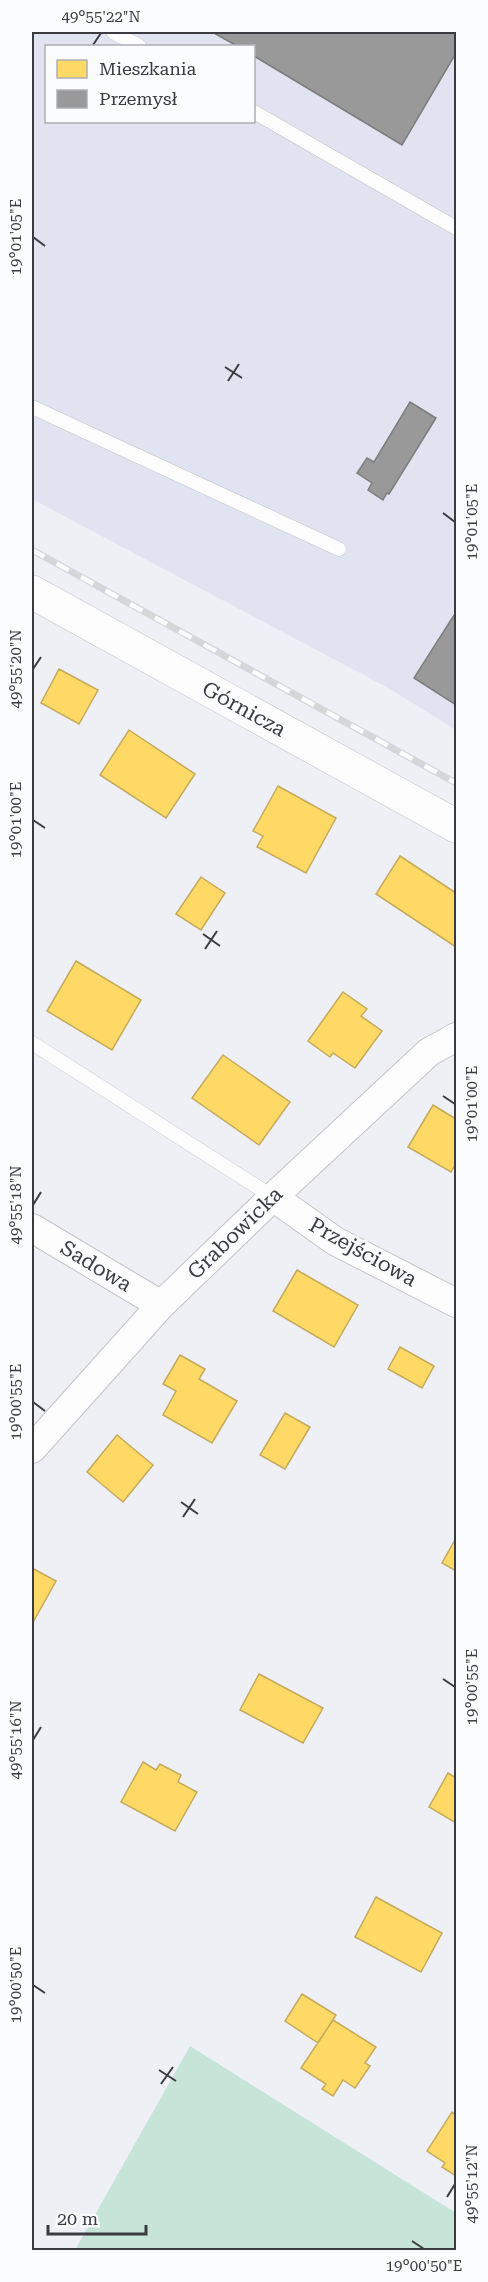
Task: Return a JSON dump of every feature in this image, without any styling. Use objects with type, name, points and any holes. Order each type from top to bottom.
[{"type":"street","name":"Górnicza","points":[[32,592],[456,826]]},
{"type":"street","name":"Grabowicka","points":[[32,1449],[160,1305],[429,1052],[456,1037]]},
{"type":"street","name":"Przejściowa","points":[[273,1197],[335,1241],[456,1303]]},
{"type":"street","name":"Sadowa","points":[[32,1228],[160,1305]]},
{"type":"lane","points":[[112,32],[137,45]]},
{"type":"lane","points":[[255,113],[455,224]]},
{"type":"lane","points":[[32,407],[339,549]]},
{"type":"lane","points":[[32,1042],[273,1197]]},
{"type":"shaded area","points":[[32,32],[456,32],[456,730],[390,689],[32,499]]},
{"type":"green space","points":[[190,2046],[456,2213],[456,2250],[75,2250]]},
{"type":"building: Mieszkania","points":[[59,669],[98,690],[79,724],[41,703]]},
{"type":"building: Mieszkania","points":[[129,730],[195,774],[166,818],[100,775]]},
{"type":"building: Mieszkania","points":[[278,786],[336,818],[306,873],[257,847],[263,836],[253,831]]},
{"type":"building: Mieszkania","points":[[400,856],[456,893],[456,947],[376,894]]},
{"type":"building: Mieszkania","points":[[201,877],[225,893],[201,930],[176,914]]},
{"type":"building: Mieszkania","points":[[76,961],[141,1000],[112,1050],[47,1011]]},
{"type":"building: Mieszkania","points":[[343,992],[367,1009],[361,1016],[382,1031],[355,1068],[333,1053],[330,1057],[308,1041]]},
{"type":"building: Mieszkania","points":[[223,1055],[290,1102],[259,1145],[192,1098]]},
{"type":"building: Mieszkania","points":[[433,1105],[456,1119],[456,1163],[451,1172],[408,1147]]},
{"type":"building: Mieszkania","points":[[297,1270],[358,1305],[334,1347],[273,1311]]},
{"type":"building: Mieszkania","points":[[400,1347],[434,1366],[422,1388],[388,1369]]},
{"type":"building: Mieszkania","points":[[180,1355],[205,1369],[199,1379],[237,1401],[212,1443],[163,1415],[176,1391],[163,1384]]},
{"type":"building: Mieszkania","points":[[285,1413],[310,1427],[285,1469],[260,1455]]},
{"type":"building: Mieszkania","points":[[117,1435],[153,1465],[123,1502],[87,1472]]},
{"type":"building: Mieszkania","points":[[456,1538],[456,1571],[442,1563]]},
{"type":"building: Mieszkania","points":[[32,1568],[56,1581],[32,1624]]},
{"type":"building: Mieszkania","points":[[259,1674],[323,1708],[303,1743],[240,1710]]},
{"type":"building: Mieszkania","points":[[143,1762],[156,1770],[160,1764],[181,1775],[178,1782],[197,1792],[175,1831],[121,1802]]},
{"type":"building: Mieszkania","points":[[448,1773],[456,1778],[456,1823],[429,1807]]},
{"type":"building: Mieszkania","points":[[376,1897],[442,1933],[421,1972],[355,1937]]},
{"type":"building: Mieszkania","points":[[302,1994],[336,2015],[318,2043],[285,2021]]},
{"type":"building: Mieszkania","points":[[333,2020],[376,2047],[365,2063],[370,2066],[355,2088],[343,2080],[333,2096],[322,2089],[326,2084],[301,2068]]},
{"type":"building: Mieszkania","points":[[452,2112],[456,2115],[456,2176],[442,2167],[445,2163],[427,2151]]},
{"type":"building: Przemysł","points":[[212,32],[456,32],[456,53],[402,145],[255,57],[255,45],[235,45]]},
{"type":"building: Przemysł","points":[[410,402],[436,418],[383,500],[368,490],[372,483],[357,473],[367,458],[374,462]]},
{"type":"building: Przemysł","points":[[456,612],[456,705],[414,678]]},
{"type":"railway","points":[[32,550],[456,783]]}]
